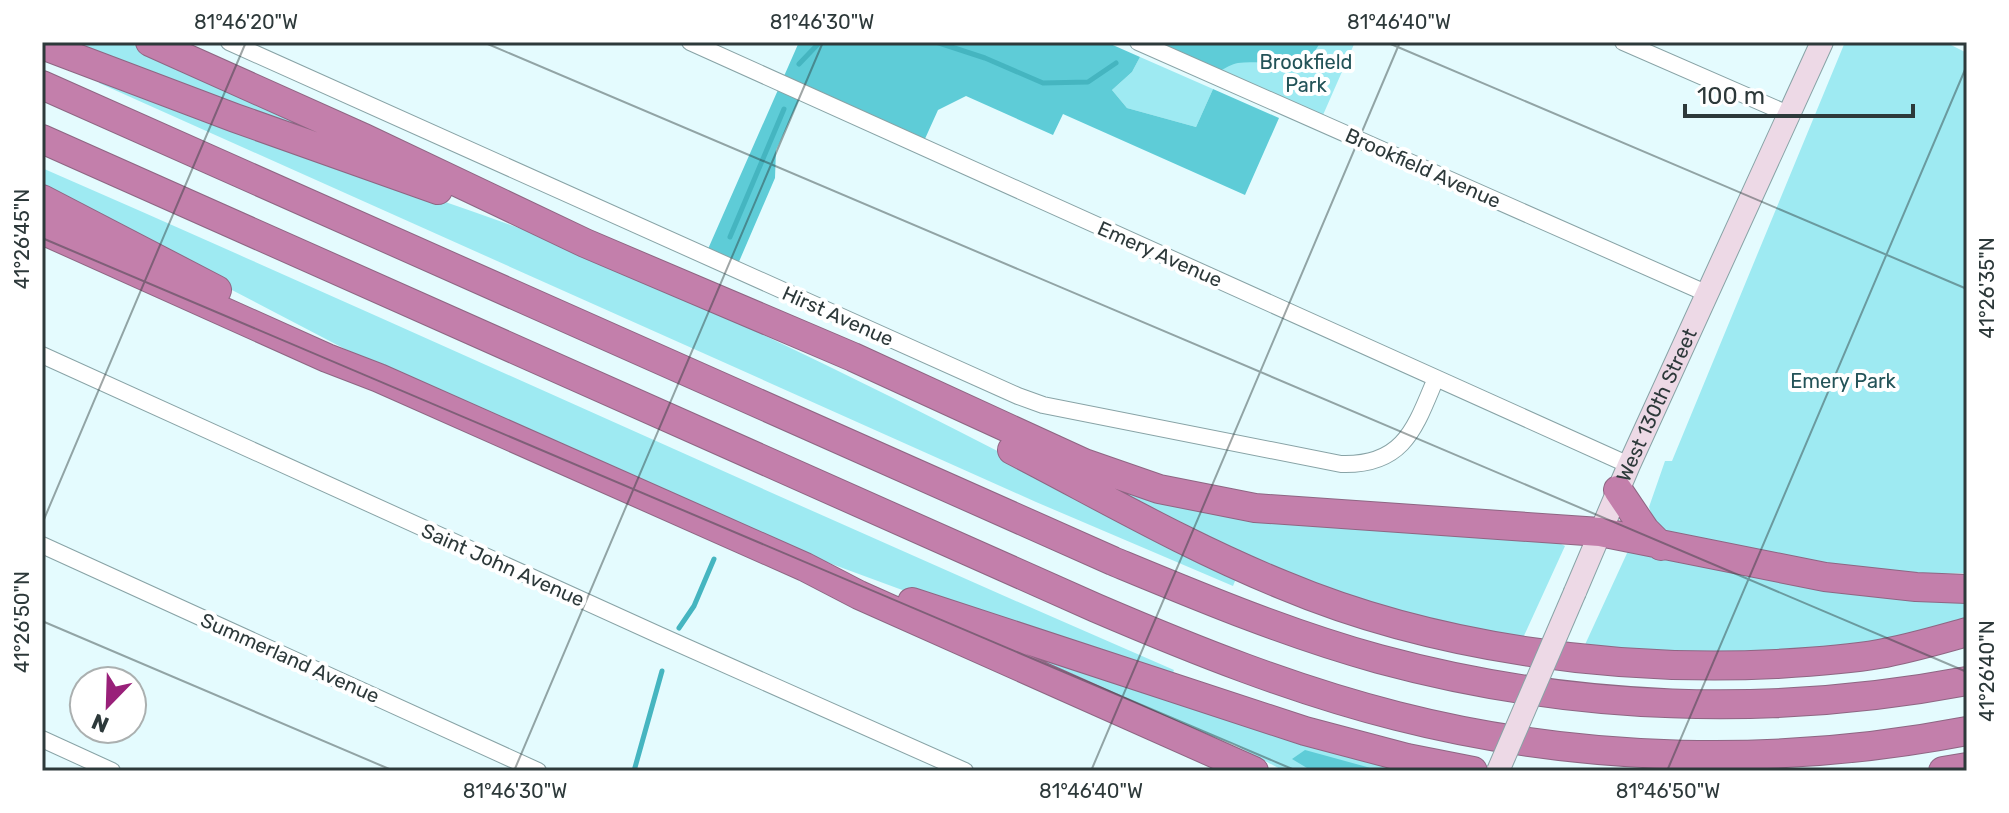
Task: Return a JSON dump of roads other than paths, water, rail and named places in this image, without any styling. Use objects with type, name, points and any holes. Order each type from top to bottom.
[{"type":"highway","points":[[150,42],[364,138],[585,243],[853,357],[1084,463],[1159,489],[1255,508],[1600,532],[1853,581],[1967,589]]},
{"type":"highway","points":[[42,45],[235,118],[585,243]]},
{"type":"highway","points":[[42,85],[1113,561],[1219,605],[1331,645],[1410,667],[1493,684],[1637,702],[1689,705],[1798,702],[1887,694],[1967,681]]},
{"type":"highway","points":[[42,139],[1096,608],[1252,671],[1332,698],[1399,717],[1478,733],[1549,744],[1676,754],[1744,755],[1854,749],[1967,731]]},
{"type":"highway","points":[[42,199],[379,378]]},
{"type":"highway","points":[[42,230],[805,567],[873,601],[1254,771]]},
{"type":"highway","points":[[748,314],[1196,546],[1285,587],[1383,620],[1529,650],[1639,662],[1711,665],[1849,658],[1879,654],[1967,632]]},
{"type":"highway","points":[[1624,477],[1645,530],[1661,546]]},
{"type":"highway","points":[[805,567],[1305,731],[1407,758],[1473,771]]},
{"type":"highway","points":[[1943,771],[1967,767]]},
{"type":"main road","name":"West 130th Street","points":[[1498,771],[1624,477],[1822,42]]},
{"type":"street","name":"Hirst Avenue","points":[[229,42],[1043,405],[1325,462],[1359,465],[1382,458],[1413,432],[1436,378]]},
{"type":"street","name":"Emery Avenue","points":[[690,42],[1436,378],[1624,477]]},
{"type":"street","name":"Brookfield Avenue","points":[[1138,42],[1708,294]]},
{"type":"street","points":[[1623,42],[1788,114]]},
{"type":"street","name":"Saint John Avenue","points":[[43,359],[965,771]]},
{"type":"street","name":"Summerland Avenue","points":[[42,545],[538,771]]},
{"type":"street","points":[[42,739],[112,771]]},
{"type":"waterway","points":[[799,64],[820,42]]},
{"type":"waterway","points":[[936,42],[985,58],[1043,83],[1088,82],[1116,63]]},
{"type":"waterway","points":[[730,237],[784,109]]},
{"type":"waterway","points":[[679,628],[694,606],[714,559]]},
{"type":"waterway","points":[[634,771],[662,671]]},
{"type":"park label","name":"Brookfield Park","points":[[1306,74]]},
{"type":"park label","name":"Emery Park","points":[[1843,381]]}]
